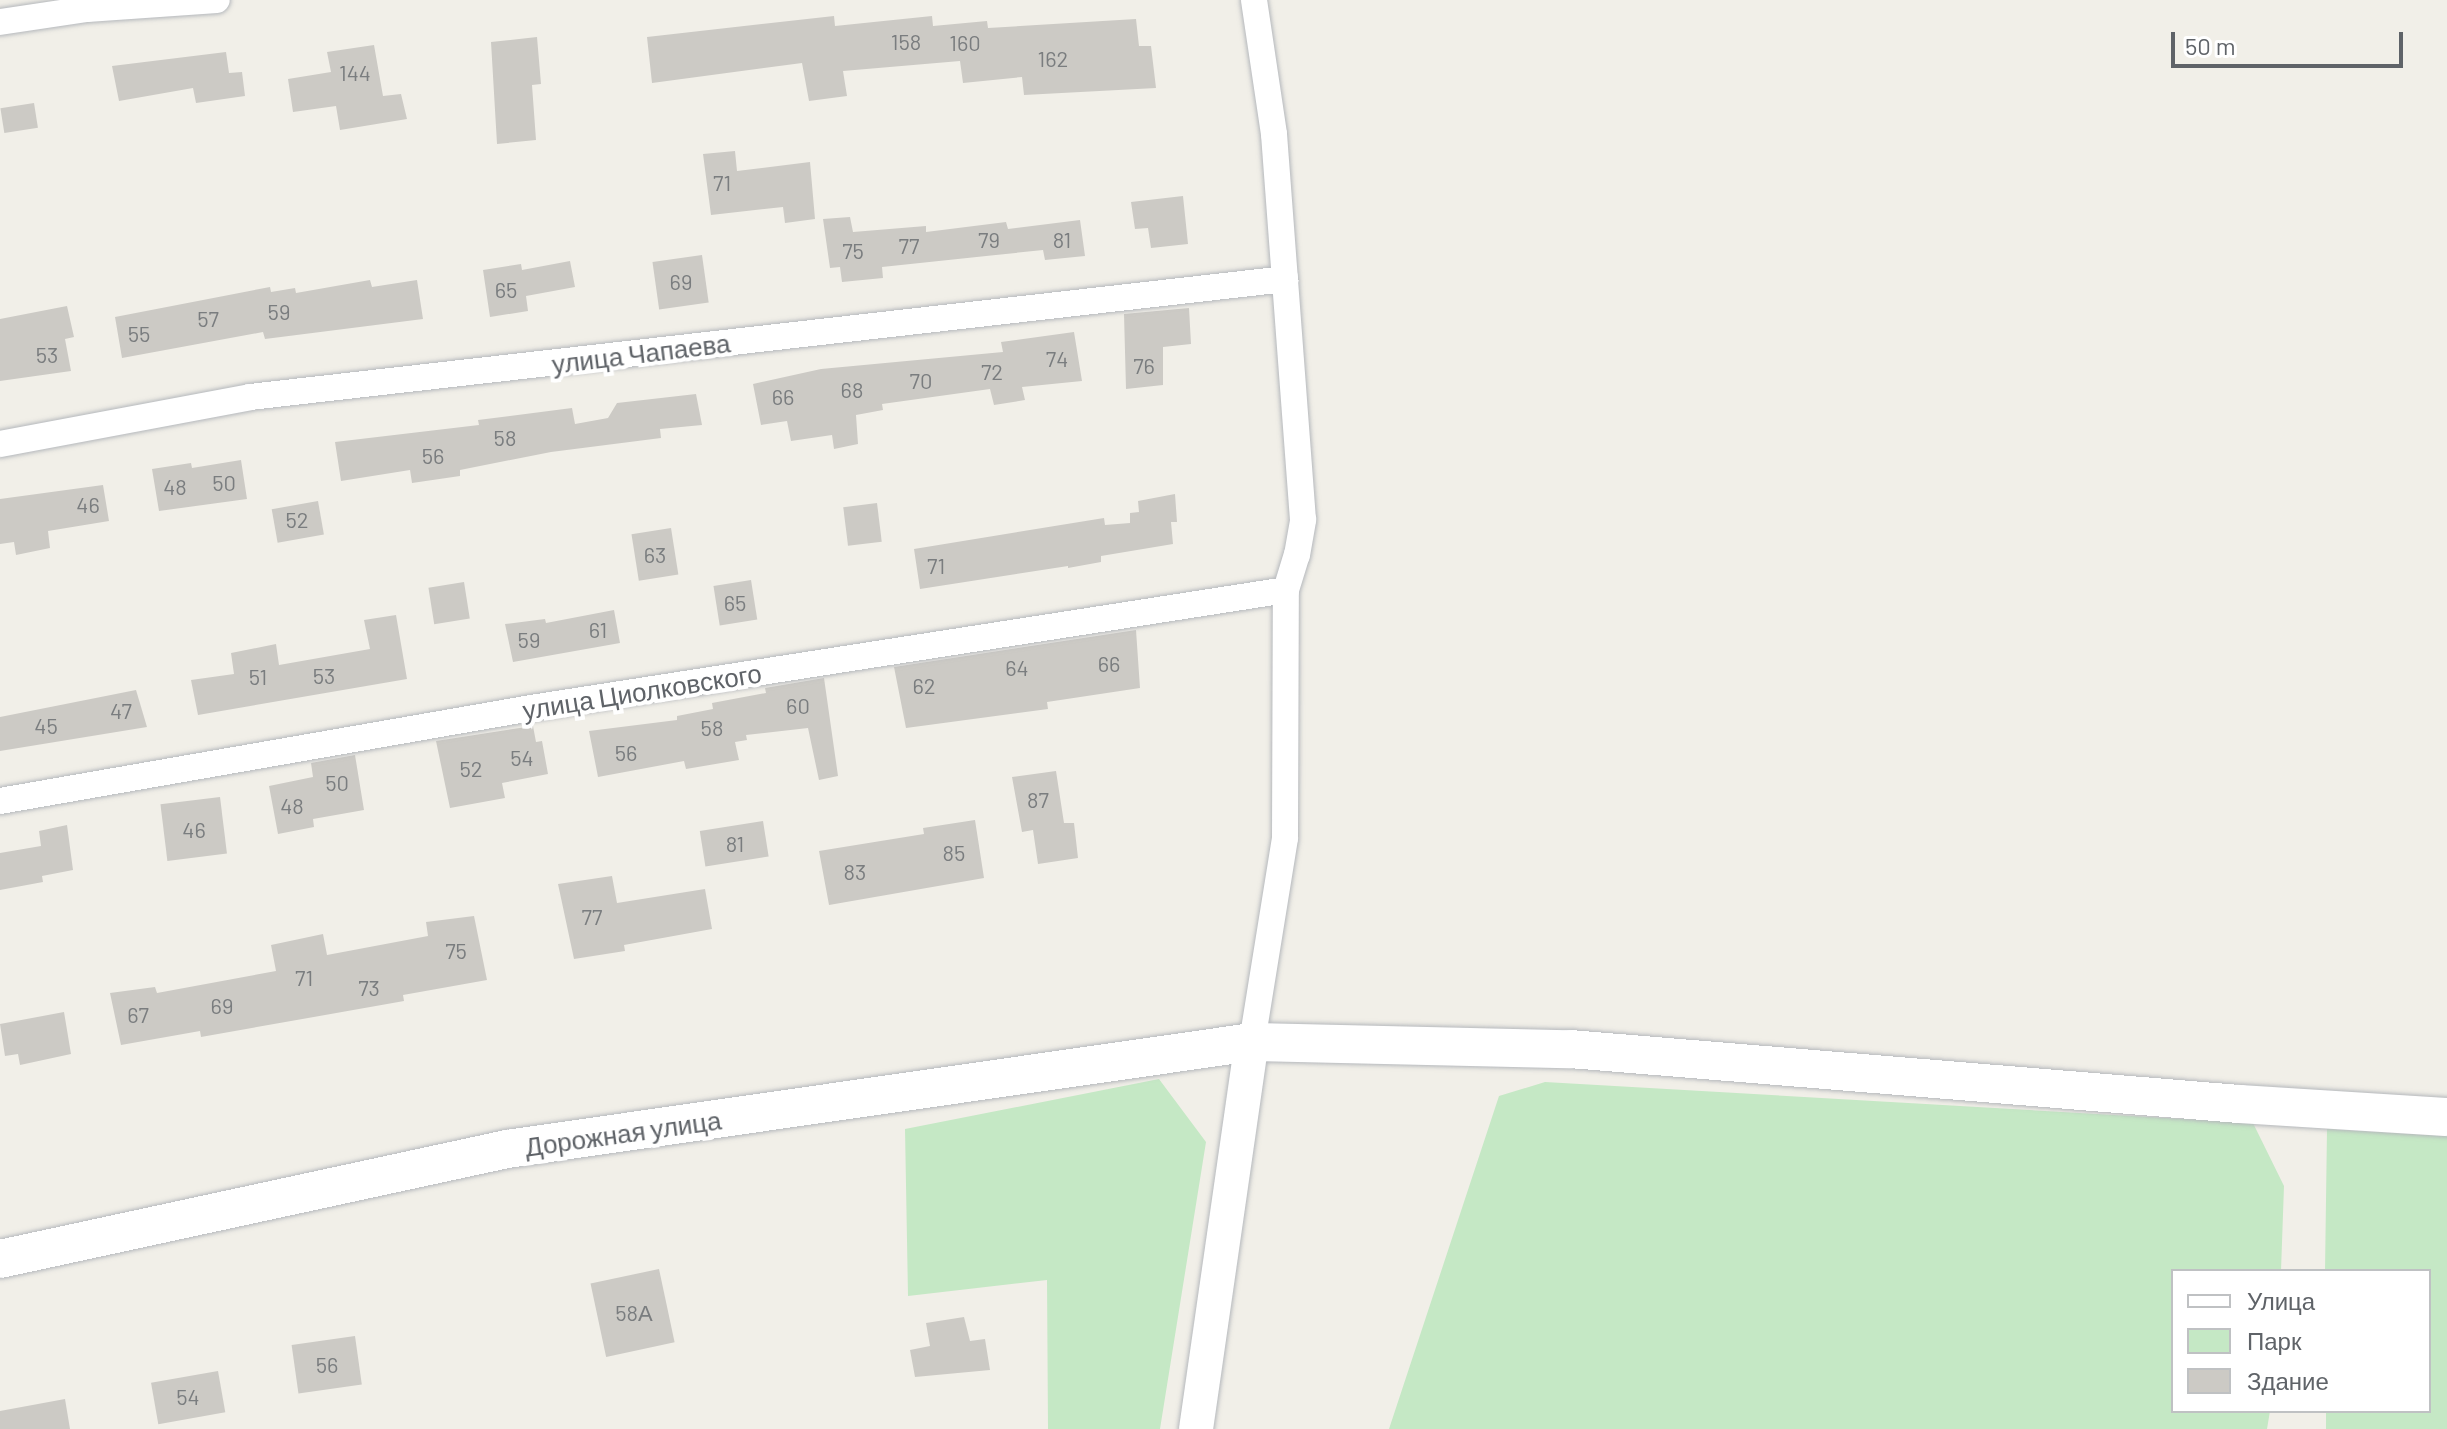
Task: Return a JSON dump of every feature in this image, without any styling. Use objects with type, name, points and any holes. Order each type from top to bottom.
[{"type":"main road","name":"Дорожная улица","points":[[0,1259],[507,1149],[1252,1042],[1570,1049],[2223,1103],[2447,1117]]},
{"type":"street","points":[[0,22],[87,9],[217,0]]},
{"type":"street","points":[[1196,1429],[1285,838],[1286,590],[1297,555],[1303,520],[1274,134],[1254,0]]},
{"type":"street","name":"улица Чапаева","points":[[0,444],[250,397],[1285,279]]},
{"type":"street","name":"улица Циолковского","points":[[0,801],[531,708],[1286,590]]},
{"type":"green space","points":[[1159,1079],[1206,1142],[1160,1429],[1048,1429],[1047,1280],[908,1296],[905,1129]]},
{"type":"green space","points":[[1545,1082],[2253,1123],[2284,1186],[2281,1269],[2171,1269],[2171,1413],[2270,1413],[2267,1429],[1389,1429],[1499,1096]]},
{"type":"green space","points":[[2327,1129],[2447,1136],[2447,1429],[2326,1429],[2326,1413],[2431,1413],[2431,1269],[2325,1269]]},
{"type":"building","points":[[834,16],[835,26],[932,16],[933,26],[987,21],[988,28],[1136,19],[1139,46],[1151,46],[1156,88],[1024,95],[1022,77],[963,83],[960,61],[843,71],[847,96],[809,101],[802,63],[652,83],[647,37]]},
{"type":"building","points":[[537,37],[541,84],[532,85],[536,140],[497,144],[491,42]]},
{"type":"building","points":[[374,45],[383,96],[401,94],[407,119],[340,130],[336,106],[293,112],[288,79],[331,72],[327,52]]},
{"type":"building","points":[[226,52],[229,73],[242,72],[245,96],[196,103],[193,88],[119,101],[112,66]]},
{"type":"building","points":[[34,103],[38,128],[4,133],[0,108]]},
{"type":"building","points":[[735,151],[737,171],[810,162],[815,219],[785,223],[783,207],[711,215],[703,154]]},
{"type":"building","points":[[1183,196],[1188,244],[1151,248],[1148,228],[1135,229],[1131,202]]},
{"type":"building","points":[[850,217],[853,232],[926,226],[926,232],[1006,222],[1008,229],[1080,220],[1085,256],[1045,260],[1043,250],[882,267],[883,278],[842,282],[840,267],[830,268],[823,219]]},
{"type":"building","points":[[702,255],[709,303],[659,309],[652,262]]},
{"type":"building","points":[[570,261],[575,287],[526,296],[528,311],[490,317],[483,270],[521,264],[522,270]]},
{"type":"building","points":[[370,280],[372,287],[417,280],[423,319],[265,339],[263,332],[122,358],[115,317],[270,287],[271,292],[295,288],[296,293]]},
{"type":"building","points":[[67,306],[74,337],[65,339],[71,371],[0,381],[0,319]]},
{"type":"building","points":[[1189,308],[1191,344],[1163,347],[1163,385],[1126,389],[1124,314]]},
{"type":"building","points":[[1074,332],[1082,381],[1022,387],[1025,400],[994,405],[990,389],[882,404],[883,410],[856,415],[858,444],[834,449],[832,435],[791,441],[787,421],[761,425],[753,384],[821,369],[1003,352],[1001,342]]},
{"type":"building","points":[[696,394],[702,425],[660,429],[661,438],[551,452],[460,470],[460,476],[412,483],[410,470],[341,481],[335,442],[479,425],[478,420],[572,408],[575,424],[608,418],[617,403]]},
{"type":"building","points":[[241,460],[247,499],[159,511],[152,469],[191,463],[192,468]]},
{"type":"building","points":[[103,485],[109,521],[48,531],[50,548],[16,555],[14,542],[0,544],[0,499]]},
{"type":"building","points":[[1175,494],[1177,522],[1171,522],[1173,544],[1101,556],[1101,562],[1068,568],[920,589],[914,549],[1104,518],[1105,525],[1130,523],[1130,513],[1139,512],[1138,501]]},
{"type":"building","points":[[318,501],[324,534],[278,543],[272,509]]},
{"type":"building","points":[[877,503],[882,542],[848,546],[843,507]]},
{"type":"building","points":[[671,528],[678,574],[639,581],[631,534]]},
{"type":"building","points":[[751,580],[757,620],[720,625],[713,586]]},
{"type":"building","points":[[464,582],[470,619],[434,624],[428,588]]},
{"type":"building","points":[[614,610],[620,643],[513,662],[505,624],[545,619],[546,623]]},
{"type":"building","points":[[396,615],[407,679],[198,715],[191,680],[234,674],[231,653],[276,644],[279,665],[370,649],[364,620]]},
{"type":"building","points":[[1136,630],[1140,688],[1047,702],[1048,709],[906,728],[894,667]]},
{"type":"building","points":[[824,678],[838,776],[819,780],[808,728],[746,735],[747,740],[735,742],[739,760],[686,769],[684,761],[598,777],[589,731],[677,720],[677,716],[713,709],[712,703],[766,693],[765,688]]},
{"type":"building","points":[[136,690],[147,727],[0,751],[0,717]]},
{"type":"building","points":[[533,726],[536,742],[542,741],[548,774],[502,783],[505,798],[450,808],[436,741]]},
{"type":"building","points":[[355,755],[364,810],[313,819],[314,827],[278,834],[269,786],[313,777],[311,763]]},
{"type":"building","points":[[1056,771],[1064,823],[1074,823],[1078,858],[1038,864],[1033,830],[1022,832],[1012,777]]},
{"type":"building","points":[[220,797],[227,854],[167,861],[160,804]]},
{"type":"building","points":[[975,820],[984,878],[829,905],[819,851],[924,834],[923,828]]},
{"type":"building","points":[[763,821],[769,857],[705,867],[700,831]]},
{"type":"building","points":[[67,825],[73,870],[42,876],[43,882],[0,890],[0,853],[41,846],[39,831]]},
{"type":"building","points":[[612,876],[617,903],[705,889],[712,929],[624,945],[625,951],[574,959],[558,884]]},
{"type":"building","points":[[474,916],[487,980],[403,995],[404,1001],[201,1037],[200,1031],[121,1045],[110,993],[155,987],[157,993],[276,971],[271,945],[323,934],[327,955],[428,936],[426,922]]},
{"type":"building","points":[[64,1012],[71,1054],[20,1065],[18,1054],[5,1056],[0,1024]]},
{"type":"building","points":[[659,1269],[675,1342],[606,1357],[591,1284]]},
{"type":"building","points":[[964,1317],[970,1341],[985,1339],[990,1370],[915,1377],[910,1350],[930,1346],[926,1323]]},
{"type":"building","points":[[355,1336],[362,1385],[298,1393],[292,1345]]},
{"type":"building","points":[[218,1371],[225,1412],[158,1424],[151,1383]]},
{"type":"building","points":[[65,1399],[70,1429],[0,1429],[0,1411]]}]
